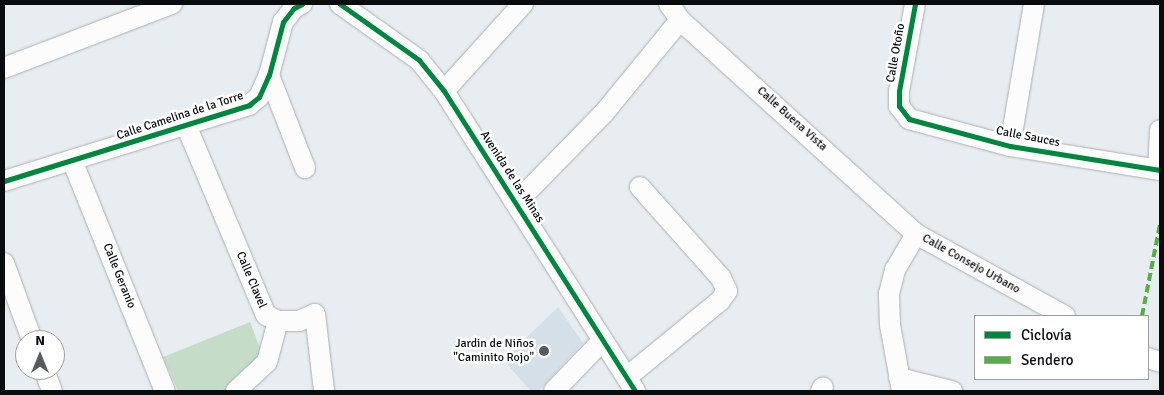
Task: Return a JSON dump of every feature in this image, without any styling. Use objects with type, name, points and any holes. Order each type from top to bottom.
[{"type":"street","points":[[4,68],[172,4]]},
{"type":"street","name":"Calle Camelina de la Torre","points":[[4,181],[249,104],[259,97],[269,75],[283,22],[294,8],[302,4]]},
{"type":"street","name":"Avenida de las Minas","points":[[340,4],[419,60],[444,90],[631,384]]},
{"type":"street","points":[[444,90],[523,4]]},
{"type":"street","name":"Calle Otoño","points":[[899,106],[915,4]]},
{"type":"street","points":[[1010,146],[1034,4]]},
{"type":"street","points":[[517,202],[604,113],[675,12]]},
{"type":"street","name":"Calle Buena Vista","points":[[675,12],[916,234]]},
{"type":"street","points":[[269,75],[305,168]]},
{"type":"street","name":"Calle Sauces","points":[[899,106],[909,119],[1010,146],[1159,170]]},
{"type":"street","name":"Calle Clavel","points":[[186,125],[266,315],[278,321],[299,321],[316,314],[324,391]]},
{"type":"street","points":[[1159,170],[1160,130]]},
{"type":"street","name":"Calle Geranio","points":[[72,160],[165,391]]},
{"type":"street","points":[[631,384],[720,301],[727,291],[722,278],[640,187]]},
{"type":"street","name":"Calle Consejo Urbano","points":[[901,385],[889,294],[895,270],[916,234],[1064,315]]},
{"type":"street","points":[[4,263],[28,330]]},
{"type":"street","points":[[236,391],[267,362],[278,321]]},
{"type":"street","points":[[554,391],[602,341]]},
{"type":"street","points":[[901,385],[952,391]]},
{"type":"shaded area","name":"Jardin de Niños \"Caminito Rojo\"","points":[[558,307],[583,343],[539,391],[531,391],[503,360]]},
{"type":"green space","points":[[250,322],[265,361],[230,391],[178,391],[163,357]]},
{"type":"marked path","points":[[1142,315],[1160,224]]},
{"type":"cycle path","points":[[4,181],[249,105],[259,97],[269,75],[283,22],[294,8],[302,4]]},
{"type":"cycle path","points":[[340,4],[419,60],[444,91],[635,391]]},
{"type":"cycle path","points":[[915,4],[899,91],[899,106],[909,119],[1010,146],[1160,170]]},
{"type":"place","name":"Jardin de Niños \"Caminito Rojo\"","points":[[544,351]]}]
